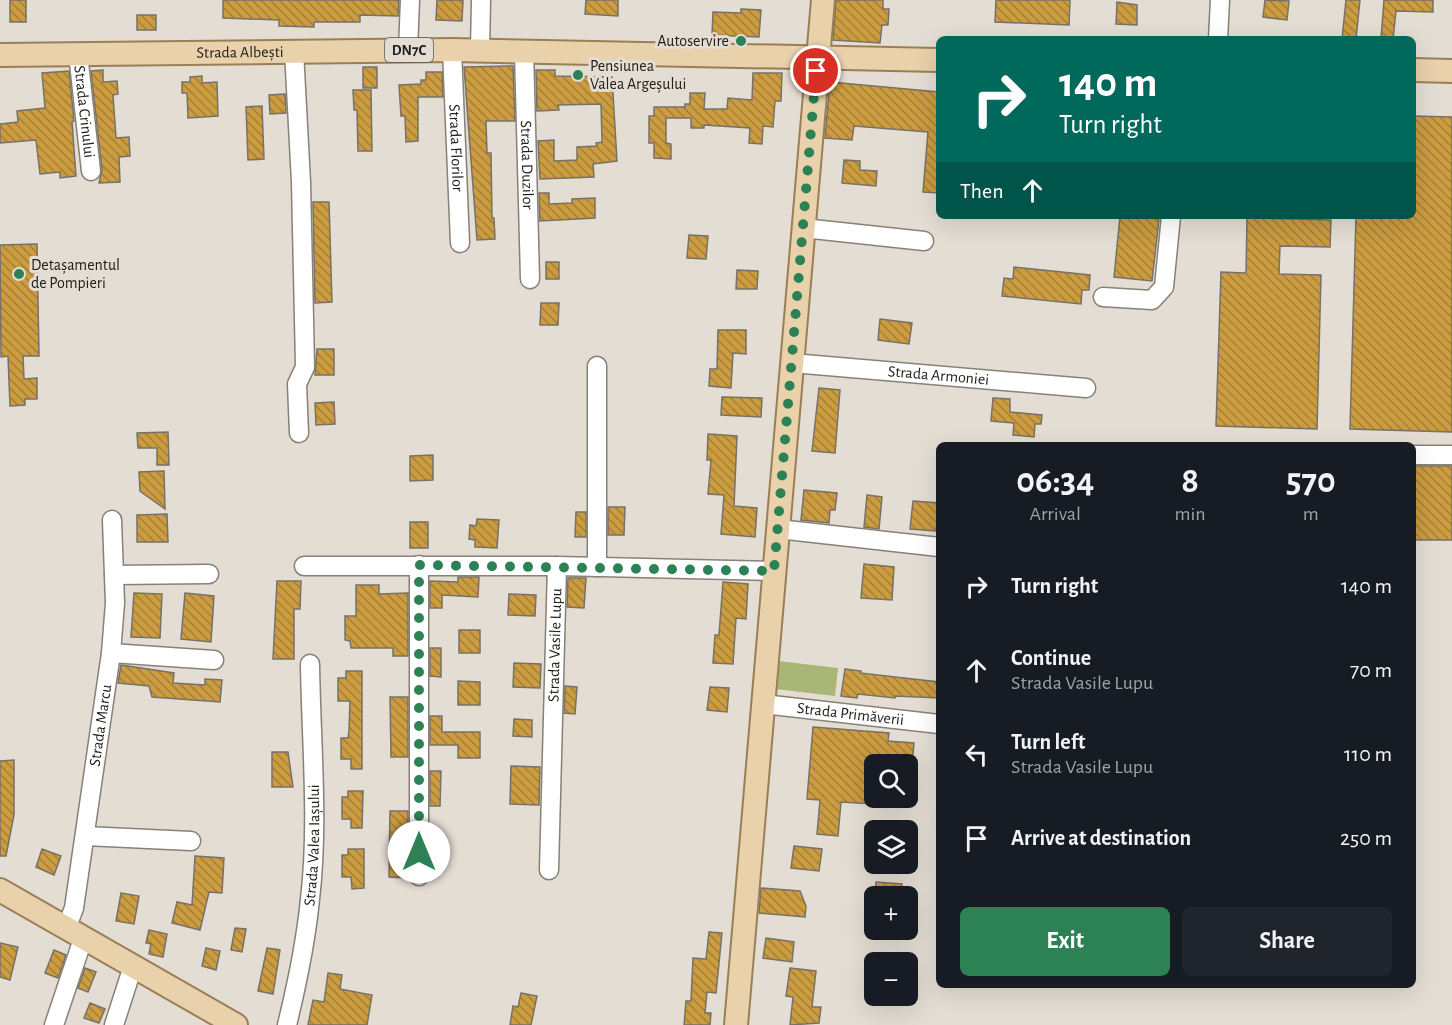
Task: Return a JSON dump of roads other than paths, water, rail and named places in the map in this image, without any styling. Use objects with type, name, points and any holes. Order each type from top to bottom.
[{"type":"main road","points":[[736,1025],[823,0]]},
{"type":"main road","name":"Strada Albești","points":[[0,55],[452,50],[936,60]]},
{"type":"main road","points":[[1416,70],[1452,71]]},
{"type":"main road","points":[[0,890],[236,1025]]},
{"type":"street","points":[[408,51],[410,0]]},
{"type":"street","points":[[480,51],[482,0]]},
{"type":"street","points":[[1218,36],[1220,0]]},
{"type":"street","name":"Strada Florilor","points":[[452,50],[460,243]]},
{"type":"street","points":[[294,51],[301,182],[305,367],[297,384],[299,433]]},
{"type":"street","name":"Strada Duzilor","points":[[524,51],[530,279]]},
{"type":"street","name":"Strada Crinului","points":[[78,54],[91,171]]},
{"type":"street","points":[[1103,297],[1152,300],[1159,295],[1164,287],[1171,219]]},
{"type":"street","points":[[803,228],[924,241]]},
{"type":"street","name":"Strada Armoniei","points":[[792,363],[1086,388]]},
{"type":"street","points":[[597,366],[597,567]]},
{"type":"street","points":[[1416,455],[1452,455]]},
{"type":"street","name":"Strada Marcu","points":[[54,1025],[75,934],[74,908],[111,653],[114,575],[111,520]]},
{"type":"street","points":[[778,529],[936,547]]},
{"type":"street","points":[[419,565],[419,876]]},
{"type":"street","points":[[304,566],[557,566]]},
{"type":"street","name":"Strada Vasile Lupu","points":[[549,870],[557,566],[774,571]]},
{"type":"street","points":[[114,575],[209,574]]},
{"type":"street","points":[[111,653],[214,660]]},
{"type":"street","name":"Strada Valea Iașului","points":[[287,1025],[299,973],[311,897],[313,854],[310,664]]},
{"type":"street","name":"Strada Primăverii","points":[[763,704],[936,724]]},
{"type":"street","points":[[86,836],[191,841]]},
{"type":"street","points":[[114,1025],[133,966]]},
{"type":"place","name":"Autoservire","points":[[741,41]]},
{"type":"place","name":"Pensiunea Valea Argeșului","points":[[578,75]]},
{"type":"place","name":"Detașamentul de Pompieri","points":[[19,274]]}]
